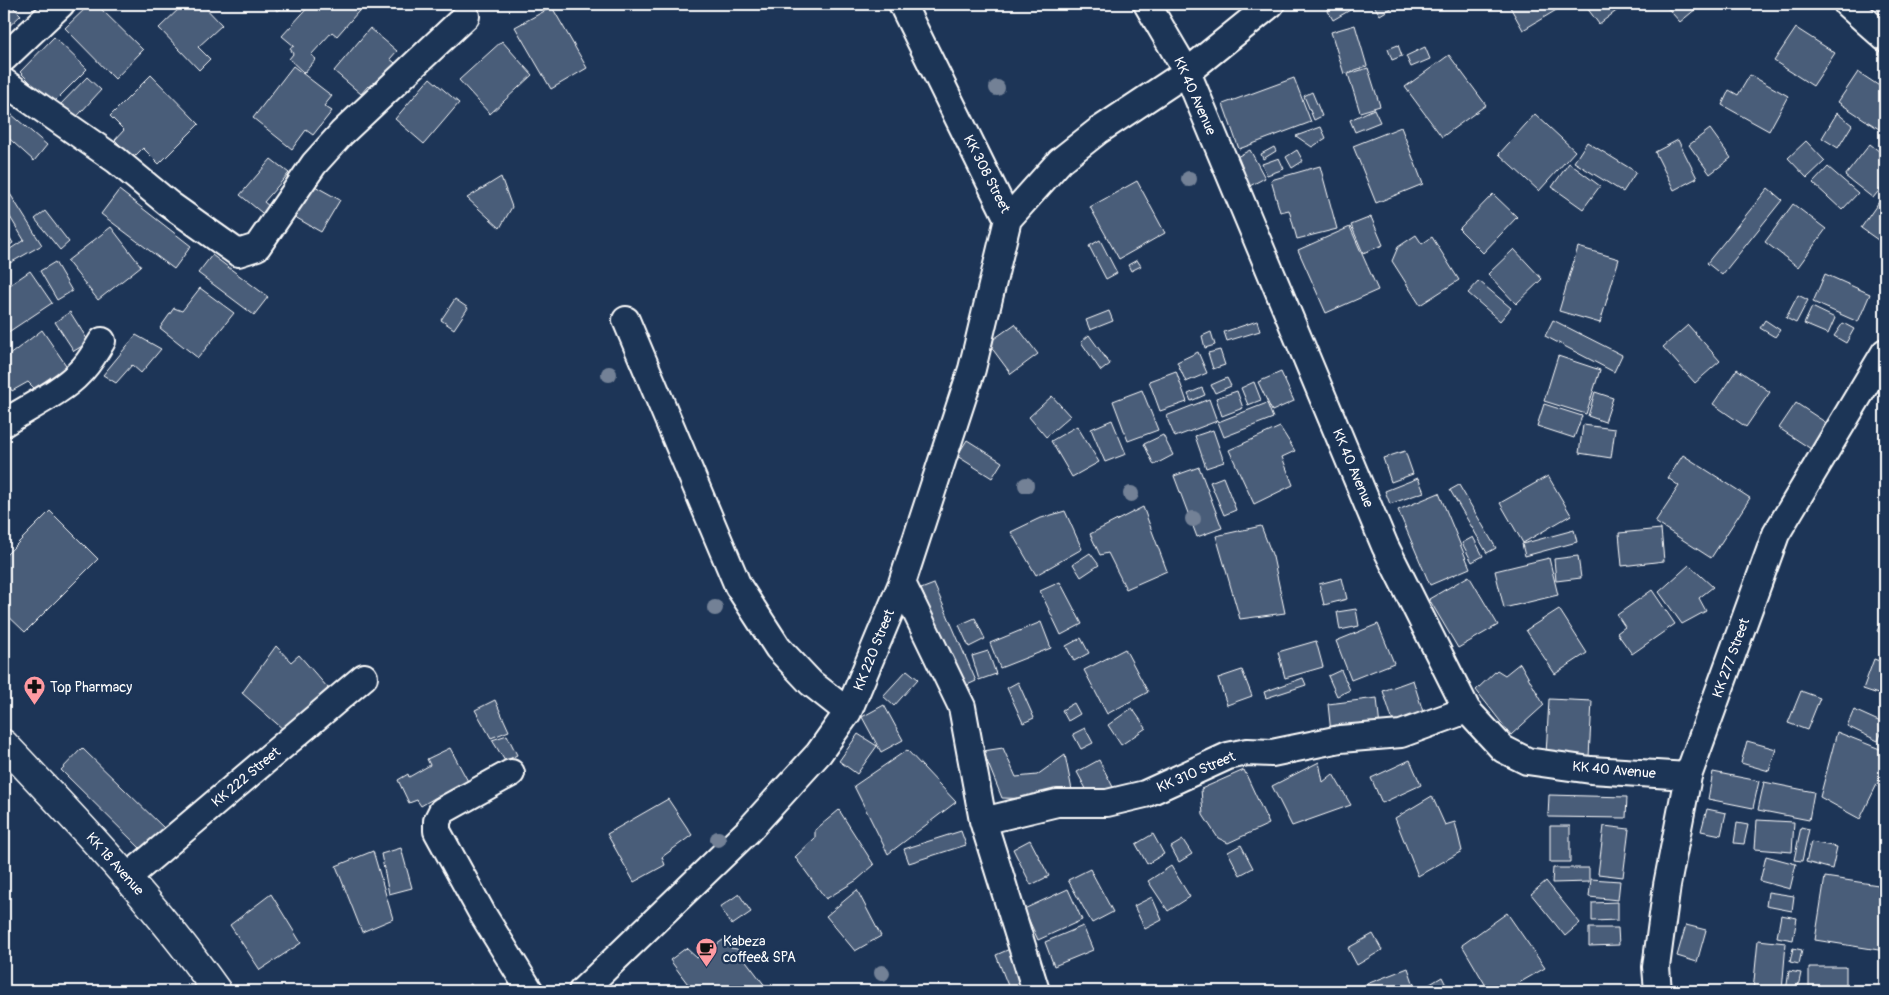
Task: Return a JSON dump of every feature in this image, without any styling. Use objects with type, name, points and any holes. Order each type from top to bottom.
[{"type":"main road","name":"KK 18 Avenue","points":[[4,744],[128,877],[167,924],[217,991]]},
{"type":"street","points":[[4,58],[61,4]]},
{"type":"street","name":"KK 308 Street","points":[[902,4],[1008,219],[1060,161],[1098,131],[1187,72],[1271,4]]},
{"type":"street","name":"KK 40 Avenue","points":[[1147,4],[1187,72],[1386,546],[1467,710],[1503,749],[1527,761],[1590,770],[1688,776]]},
{"type":"street","points":[[1847,4],[1885,38]]},
{"type":"street","points":[[4,82],[116,160],[169,204],[238,253],[256,247],[314,164],[342,133],[466,16]]},
{"type":"street","name":"KK 220 Street","points":[[582,991],[747,832],[819,753],[848,712],[902,583],[972,369],[1008,219]]},
{"type":"street","points":[[626,320],[738,586],[778,648],[811,683],[848,712]]},
{"type":"street","points":[[4,423],[65,385],[79,374],[102,341]]},
{"type":"street","name":"KK 277 Street","points":[[1658,991],[1656,967],[1667,885],[1688,776],[1776,534],[1885,352]]},
{"type":"street","points":[[902,583],[962,707],[983,821],[1036,991]]},
{"type":"street","name":"KK 222 Street","points":[[128,877],[364,677]]},
{"type":"street","name":"KK 310 Street","points":[[983,821],[1057,803],[1107,803],[1145,794],[1228,756],[1247,752],[1272,753],[1340,739],[1401,734],[1467,710]]},
{"type":"street","points":[[511,772],[442,811],[437,821],[437,831],[482,913],[530,991]]},
{"type":"building","points":[[4,4],[10,4],[21,15],[4,31]]},
{"type":"building","points":[[90,4],[96,4],[143,50],[115,79],[65,28]]},
{"type":"building","points":[[184,4],[202,4],[222,25],[198,47],[210,59],[199,70],[159,28]]},
{"type":"building","points":[[273,4],[290,4],[277,11]]},
{"type":"building","points":[[311,4],[365,4],[337,36],[332,32],[311,55],[316,59],[304,73],[289,59],[293,54],[290,48],[294,46],[282,36]]},
{"type":"building","points":[[1324,4],[1355,4],[1357,6],[1333,20]]},
{"type":"building","points":[[1373,4],[1398,4],[1380,15]]},
{"type":"building","points":[[1515,4],[1555,4],[1558,9],[1523,30],[1510,7]]},
{"type":"building","points":[[1584,4],[1615,4],[1619,9],[1599,24]]},
{"type":"building","points":[[1664,4],[1702,4],[1680,22]]},
{"type":"building","points":[[552,7],[587,68],[551,89],[515,27]]},
{"type":"building","points":[[1355,25],[1367,66],[1344,74],[1331,32]]},
{"type":"building","points":[[370,28],[397,51],[390,59],[399,66],[376,93],[368,86],[361,94],[334,71]]},
{"type":"building","points":[[1796,28],[1835,53],[1813,86],[1774,61]]},
{"type":"building","points":[[54,37],[87,69],[52,104],[20,72]]},
{"type":"building","points":[[502,41],[532,75],[490,114],[459,80]]},
{"type":"building","points":[[1398,45],[1402,56],[1392,60],[1388,49]]},
{"type":"building","points":[[1425,47],[1430,59],[1411,67],[1406,56]]},
{"type":"building","points":[[1449,55],[1486,105],[1442,137],[1405,87]]},
{"type":"building","points":[[293,66],[332,96],[324,106],[332,111],[313,135],[306,130],[292,149],[253,118]]},
{"type":"building","points":[[1368,68],[1380,106],[1360,112],[1348,74]]},
{"type":"building","points":[[1858,72],[1884,89],[1885,87],[1885,133],[1838,102]]},
{"type":"building","points":[[151,75],[199,124],[159,164],[143,148],[133,158],[115,140],[124,130],[110,116]]},
{"type":"building","points":[[1750,75],[1788,96],[1769,131],[1722,105],[1729,90],[1738,95]]},
{"type":"building","points":[[87,77],[101,90],[72,122],[57,108]]},
{"type":"building","points":[[430,78],[459,103],[424,144],[395,119]]},
{"type":"building","points":[[1294,78],[1311,122],[1239,149],[1223,104]]},
{"type":"building","points":[[1312,92],[1322,116],[1314,120],[1304,96]]},
{"type":"building","points":[[4,108],[47,145],[34,161],[4,134]]},
{"type":"building","points":[[1374,109],[1380,122],[1355,132],[1350,120]]},
{"type":"building","points":[[1837,113],[1852,125],[1838,148],[1822,138]]},
{"type":"building","points":[[1535,114],[1575,151],[1539,191],[1499,154]]},
{"type":"building","points":[[1321,127],[1326,138],[1312,147],[1296,136]]},
{"type":"building","points":[[1401,127],[1423,184],[1376,203],[1353,146]]},
{"type":"building","points":[[1710,129],[1731,158],[1710,174],[1689,145]]},
{"type":"building","points":[[1678,140],[1697,178],[1674,190],[1655,152]]},
{"type":"building","points":[[1806,141],[1825,161],[1807,178],[1788,158]]},
{"type":"building","points":[[1587,142],[1636,172],[1623,192],[1574,162]]},
{"type":"building","points":[[1870,144],[1885,156],[1885,183],[1873,198],[1845,176]]},
{"type":"building","points":[[1274,147],[1276,151],[1263,159],[1261,154]]},
{"type":"building","points":[[1250,150],[1265,178],[1244,189],[1229,161]]},
{"type":"building","points":[[1297,150],[1303,161],[1292,168],[1286,157]]},
{"type":"building","points":[[1279,158],[1284,169],[1267,175],[1262,164]]},
{"type":"building","points":[[271,159],[289,173],[264,202],[274,210],[267,217],[240,195]]},
{"type":"building","points":[[1569,163],[1600,186],[1583,209],[1552,187]]},
{"type":"building","points":[[1320,166],[1337,229],[1297,239],[1289,210],[1280,212],[1271,180]]},
{"type":"building","points":[[1828,167],[1858,193],[1842,210],[1813,183]]},
{"type":"building","points":[[501,177],[512,207],[500,228],[467,198]]},
{"type":"building","points":[[1137,181],[1165,233],[1119,259],[1090,207]]},
{"type":"building","points":[[313,185],[340,200],[321,232],[295,217]]},
{"type":"building","points":[[1768,188],[1782,200],[1722,275],[1707,263]]},
{"type":"building","points":[[7,189],[42,245],[10,263],[4,253],[24,240],[4,207],[4,190]]},
{"type":"building","points":[[119,190],[191,246],[174,269],[101,214]]},
{"type":"building","points":[[1885,193],[1885,245],[1861,228]]},
{"type":"building","points":[[1493,194],[1517,217],[1483,253],[1459,229]]},
{"type":"building","points":[[1793,204],[1826,229],[1798,267],[1765,242]]},
{"type":"building","points":[[45,211],[69,242],[60,250],[35,219]]},
{"type":"building","points":[[1371,217],[1383,245],[1363,253],[1351,225]]},
{"type":"building","points":[[111,227],[141,266],[98,300],[67,261]]},
{"type":"building","points":[[1350,227],[1378,290],[1326,313],[1298,250]]},
{"type":"building","points":[[4,228],[13,243],[4,249]]},
{"type":"building","points":[[1416,235],[1422,244],[1432,237],[1459,280],[1420,305],[1392,261],[1398,247]]},
{"type":"building","points":[[1100,240],[1117,273],[1106,279],[1089,246]]},
{"type":"building","points":[[1578,247],[1619,259],[1600,323],[1559,311]]},
{"type":"building","points":[[1514,249],[1542,279],[1516,304],[1488,274]]},
{"type":"building","points":[[212,255],[268,297],[254,315],[198,273]]},
{"type":"building","points":[[1137,260],[1141,266],[1131,271],[1128,265]]},
{"type":"building","points":[[55,262],[72,291],[57,300],[40,271]]},
{"type":"building","points":[[30,271],[52,303],[4,335],[4,289]]},
{"type":"building","points":[[1825,274],[1870,294],[1858,322],[1813,302]]},
{"type":"building","points":[[1479,281],[1511,308],[1500,321],[1468,293]]},
{"type":"building","points":[[200,288],[234,313],[198,358],[160,328],[174,308],[182,311]]},
{"type":"building","points":[[1798,295],[1808,300],[1796,323],[1786,318]]},
{"type":"building","points":[[455,299],[468,308],[454,329],[441,320]]},
{"type":"building","points":[[1812,307],[1835,318],[1828,334],[1804,324]]},
{"type":"building","points":[[1109,311],[1113,321],[1090,330],[1086,320]]},
{"type":"building","points":[[70,312],[89,342],[74,351],[55,322]]},
{"type":"building","points":[[1553,320],[1622,355],[1614,372],[1545,336]]},
{"type":"building","points":[[1765,320],[1780,330],[1775,337],[1760,328]]},
{"type":"building","points":[[1257,321],[1260,331],[1227,341],[1224,332]]},
{"type":"building","points":[[1843,323],[1854,329],[1846,343],[1834,336]]},
{"type":"building","points":[[1015,324],[1038,354],[1011,374],[988,343]]},
{"type":"building","points":[[1688,325],[1720,361],[1695,383],[1663,347]]},
{"type":"building","points":[[42,330],[70,371],[39,393],[28,382],[12,391],[4,378],[4,374],[9,371],[4,363],[4,359]]},
{"type":"building","points":[[1211,332],[1215,345],[1205,348],[1202,336]]},
{"type":"building","points":[[136,335],[161,349],[141,373],[132,365],[116,383],[103,375]]},
{"type":"building","points":[[1089,335],[1110,364],[1101,371],[1081,342]]},
{"type":"building","points":[[1220,350],[1225,365],[1213,369],[1208,353]]},
{"type":"building","points":[[1198,352],[1207,373],[1186,382],[1177,362]]},
{"type":"building","points":[[1558,356],[1600,370],[1586,414],[1544,401]]},
{"type":"building","points":[[1737,369],[1770,392],[1746,427],[1713,404]]},
{"type":"building","points":[[1176,371],[1187,402],[1160,411],[1149,381]]},
{"type":"building","points":[[1281,372],[1294,401],[1272,411],[1258,382]]},
{"type":"building","points":[[1227,378],[1231,386],[1215,393],[1211,385]]},
{"type":"building","points":[[1254,382],[1261,400],[1248,405],[1241,388]]},
{"type":"building","points":[[1202,388],[1205,395],[1191,401],[1188,394]]},
{"type":"building","points":[[1142,390],[1158,430],[1128,441],[1113,401]]},
{"type":"building","points":[[1237,391],[1243,408],[1222,416],[1216,398]]},
{"type":"building","points":[[1595,392],[1613,398],[1605,422],[1588,416]]},
{"type":"building","points":[[1052,396],[1070,416],[1046,437],[1029,417]]},
{"type":"building","points":[[1209,399],[1217,421],[1175,437],[1166,416]]},
{"type":"building","points":[[1267,403],[1273,418],[1224,437],[1218,422]]},
{"type":"building","points":[[1796,403],[1828,424],[1811,449],[1779,428]]},
{"type":"building","points":[[1544,404],[1582,416],[1574,438],[1537,426]]},
{"type":"building","points":[[1112,420],[1126,454],[1105,462],[1091,429]]},
{"type":"building","points":[[1583,425],[1615,429],[1611,458],[1579,453]]},
{"type":"building","points":[[1077,426],[1099,462],[1072,477],[1051,441]]},
{"type":"building","points":[[1280,427],[1295,451],[1282,457],[1293,485],[1254,504],[1229,450]]},
{"type":"building","points":[[1213,430],[1224,462],[1206,468],[1195,436]]},
{"type":"building","points":[[1163,435],[1173,455],[1154,465],[1144,444]]},
{"type":"building","points":[[967,440],[1002,462],[992,478],[957,456]]},
{"type":"building","points":[[1405,451],[1413,474],[1391,482],[1383,458]]},
{"type":"building","points":[[1683,455],[1750,498],[1711,558],[1655,522],[1679,486],[1668,478]]},
{"type":"building","points":[[1199,467],[1222,528],[1197,537],[1174,476]]},
{"type":"building","points":[[1548,476],[1571,515],[1523,543],[1500,503]]},
{"type":"building","points":[[1223,477],[1236,510],[1224,515],[1210,482]]},
{"type":"building","points":[[1418,478],[1424,492],[1390,504],[1385,491]]},
{"type":"building","points":[[1459,485],[1496,548],[1487,553],[1450,490]]},
{"type":"building","points":[[1439,493],[1470,568],[1430,585],[1398,510]]},
{"type":"building","points":[[1143,507],[1167,571],[1126,589],[1108,553],[1100,555],[1090,534]]},
{"type":"building","points":[[50,511],[98,559],[25,632],[4,612],[4,557]]},
{"type":"building","points":[[1065,511],[1082,549],[1036,575],[1011,532],[1038,519]]},
{"type":"building","points":[[1261,526],[1273,557],[1285,613],[1240,619],[1216,536]]},
{"type":"building","points":[[1661,529],[1664,561],[1622,566],[1619,533]]},
{"type":"building","points":[[1574,530],[1577,542],[1525,556],[1522,544]]},
{"type":"building","points":[[1473,537],[1483,556],[1472,562],[1462,543]]},
{"type":"building","points":[[1090,553],[1099,565],[1081,577],[1073,564]]},
{"type":"building","points":[[1578,556],[1581,578],[1556,581],[1554,559]]},
{"type":"building","points":[[1549,558],[1558,595],[1504,608],[1495,571]]},
{"type":"building","points":[[1689,565],[1713,587],[1699,598],[1706,611],[1682,624],[1659,592]]},
{"type":"building","points":[[1469,576],[1498,625],[1458,648],[1429,599]]},
{"type":"building","points":[[1342,578],[1347,599],[1324,605],[1319,584]]},
{"type":"building","points":[[1060,582],[1082,624],[1061,635],[1040,591]]},
{"type":"building","points":[[934,584],[976,681],[963,687],[921,589]]},
{"type":"building","points":[[1652,590],[1675,624],[1632,654],[1617,633],[1625,627],[1617,615]]},
{"type":"building","points":[[1356,609],[1359,626],[1340,630],[1337,612]]},
{"type":"building","points":[[1559,609],[1587,653],[1555,674],[1526,630]]},
{"type":"building","points":[[1885,614],[1885,635],[1877,631]]},
{"type":"building","points":[[975,618],[985,639],[969,647],[959,625]]},
{"type":"building","points":[[1041,622],[1051,648],[1000,668],[990,643]]},
{"type":"building","points":[[1378,624],[1394,663],[1351,680],[1336,641]]},
{"type":"building","points":[[1081,638],[1089,653],[1074,661],[1066,646]]},
{"type":"building","points":[[1316,641],[1323,667],[1285,678],[1278,652]]},
{"type":"building","points":[[276,646],[291,662],[299,655],[328,688],[284,730],[242,693]]},
{"type":"building","points":[[1125,649],[1148,692],[1107,714],[1084,670]]},
{"type":"building","points":[[988,651],[996,674],[979,680],[972,656]]},
{"type":"building","points":[[1874,659],[1885,663],[1884,696],[1863,689]]},
{"type":"building","points":[[1520,663],[1544,705],[1511,735],[1476,690],[1497,670],[1505,675]]},
{"type":"building","points":[[907,670],[918,679],[894,706],[883,696]]},
{"type":"building","points":[[1242,670],[1252,696],[1227,705],[1218,678]]},
{"type":"building","points":[[1341,670],[1350,690],[1337,696],[1328,676]]},
{"type":"building","points":[[1303,678],[1306,685],[1266,698],[1264,692]]},
{"type":"building","points":[[1413,680],[1425,718],[1395,728],[1383,691]]},
{"type":"building","points":[[1018,682],[1034,718],[1023,723],[1007,688]]},
{"type":"building","points":[[1801,691],[1820,698],[1807,730],[1788,723]]},
{"type":"building","points":[[1377,698],[1380,728],[1331,733],[1328,704]]},
{"type":"building","points":[[1549,699],[1592,701],[1589,757],[1546,755]]},
{"type":"building","points":[[495,700],[509,731],[491,738],[475,710]]},
{"type":"building","points":[[1074,703],[1080,714],[1068,721],[1062,710]]},
{"type":"building","points":[[884,705],[903,740],[881,752],[862,717]]},
{"type":"building","points":[[1132,708],[1146,728],[1121,745],[1108,725]]},
{"type":"building","points":[[1854,710],[1885,724],[1878,741],[1847,726]]},
{"type":"building","points":[[1085,728],[1093,743],[1081,749],[1073,734]]},
{"type":"building","points":[[1837,732],[1885,751],[1885,768],[1860,819],[1820,797]]},
{"type":"building","points":[[858,734],[877,746],[857,774],[839,761]]},
{"type":"building","points":[[507,735],[517,755],[505,761],[492,740]]},
{"type":"building","points":[[1747,741],[1776,749],[1769,771],[1741,763]]},
{"type":"building","points":[[82,748],[165,829],[143,851],[61,770]]},
{"type":"building","points":[[450,748],[470,785],[441,800],[438,796],[421,806],[417,800],[409,803],[398,780],[408,774],[409,777],[430,765],[427,759]]},
{"type":"building","points":[[1003,748],[1016,777],[1037,775],[1065,755],[1074,800],[1002,798],[983,751]]},
{"type":"building","points":[[907,750],[956,802],[888,854],[854,786]]},
{"type":"building","points":[[1099,760],[1114,789],[1092,800],[1077,772]]},
{"type":"building","points":[[1410,760],[1421,785],[1382,803],[1371,778]]},
{"type":"building","points":[[1319,762],[1323,782],[1333,774],[1351,805],[1292,826],[1272,786]]},
{"type":"building","points":[[1244,770],[1269,824],[1228,843],[1218,838],[1203,815],[1201,789]]},
{"type":"building","points":[[1713,772],[1759,781],[1753,808],[1708,799]]},
{"type":"building","points":[[1764,782],[1814,792],[1809,820],[1758,810]]},
{"type":"building","points":[[1549,795],[1627,797],[1626,818],[1548,817]]},
{"type":"building","points":[[1432,796],[1445,825],[1455,822],[1462,851],[1418,876],[1395,818]]},
{"type":"building","points":[[668,799],[692,835],[662,857],[665,865],[634,882],[607,834]]},
{"type":"building","points":[[1707,809],[1726,813],[1721,835],[1701,831]]},
{"type":"building","points":[[839,810],[874,865],[857,880],[826,899],[795,857],[815,838],[815,830]]},
{"type":"building","points":[[1757,820],[1794,822],[1792,852],[1755,849]]},
{"type":"building","points":[[1737,823],[1748,825],[1744,844],[1734,843]]},
{"type":"building","points":[[1550,826],[1570,826],[1570,862],[1550,862]]},
{"type":"building","points":[[1604,826],[1629,829],[1623,877],[1598,874]]},
{"type":"building","points":[[1801,827],[1809,829],[1802,861],[1794,860]]},
{"type":"building","points":[[961,831],[966,845],[909,863],[904,849]]},
{"type":"building","points":[[1153,834],[1164,854],[1147,864],[1136,844]]},
{"type":"building","points":[[1030,840],[1049,876],[1031,885],[1013,849]]},
{"type":"building","points":[[1183,840],[1192,854],[1179,862],[1171,847]]},
{"type":"building","points":[[1811,842],[1837,847],[1832,869],[1806,862]]},
{"type":"building","points":[[1241,845],[1253,868],[1240,875],[1228,852]]},
{"type":"building","points":[[401,848],[412,888],[389,894],[381,854]]},
{"type":"building","points":[[373,851],[393,919],[362,932],[336,866]]},
{"type":"building","points":[[1766,856],[1796,864],[1790,889],[1760,881]]},
{"type":"building","points":[[1171,866],[1190,897],[1168,911],[1148,881]]},
{"type":"building","points":[[1553,868],[1589,868],[1589,882],[1552,883]]},
{"type":"building","points":[[1090,869],[1113,912],[1092,923],[1068,880]]},
{"type":"building","points":[[1825,877],[1885,886],[1885,951],[1815,940]]},
{"type":"building","points":[[1591,879],[1620,881],[1618,900],[1589,897]]},
{"type":"building","points":[[1546,881],[1580,923],[1565,936],[1531,894]]},
{"type":"building","points":[[1068,889],[1082,920],[1038,940],[1024,909]]},
{"type":"building","points":[[857,890],[881,936],[855,951],[826,916]]},
{"type":"building","points":[[1768,892],[1794,896],[1792,911],[1766,906]]},
{"type":"building","points":[[271,894],[301,943],[260,970],[230,925]]},
{"type":"building","points":[[739,894],[751,912],[732,925],[720,907]]},
{"type":"building","points":[[1152,897],[1162,920],[1145,929],[1134,906]]},
{"type":"building","points":[[1618,902],[1618,920],[1592,921],[1592,903]]},
{"type":"building","points":[[1507,913],[1545,968],[1505,991],[1489,991],[1462,945]]},
{"type":"building","points":[[1781,915],[1797,918],[1793,940],[1777,937]]},
{"type":"building","points":[[1686,925],[1706,930],[1697,962],[1677,956]]},
{"type":"building","points":[[1083,926],[1093,950],[1054,966],[1045,942]]},
{"type":"building","points":[[1589,928],[1618,928],[1619,945],[1589,946]]},
{"type":"building","points":[[1373,934],[1382,950],[1357,965],[1348,948]]},
{"type":"building","points":[[723,940],[731,948],[737,949],[769,991],[693,991],[670,960],[686,948],[697,958]]},
{"type":"building","points":[[1758,940],[1786,943],[1782,991],[1753,991]]},
{"type":"building","points":[[1012,948],[1029,991],[1010,991],[996,955]]},
{"type":"building","points":[[1793,948],[1802,950],[1799,964],[1790,962]]},
{"type":"building","points":[[1809,967],[1846,967],[1846,991],[1809,991]]},
{"type":"building","points":[[1408,968],[1416,991],[1366,991],[1364,985]]},
{"type":"building","points":[[1789,971],[1801,973],[1797,991],[1786,991]]},
{"type":"building","points":[[1442,977],[1449,991],[1427,991],[1425,987]]},
{"type":"building","points":[[471,984],[475,991],[458,991]]},
{"type":"place","name":"Top Pharmacy","points":[[34,706]]},
{"type":"place","name":"Kabeza coffee& SPA","points":[[707,968]]}]
